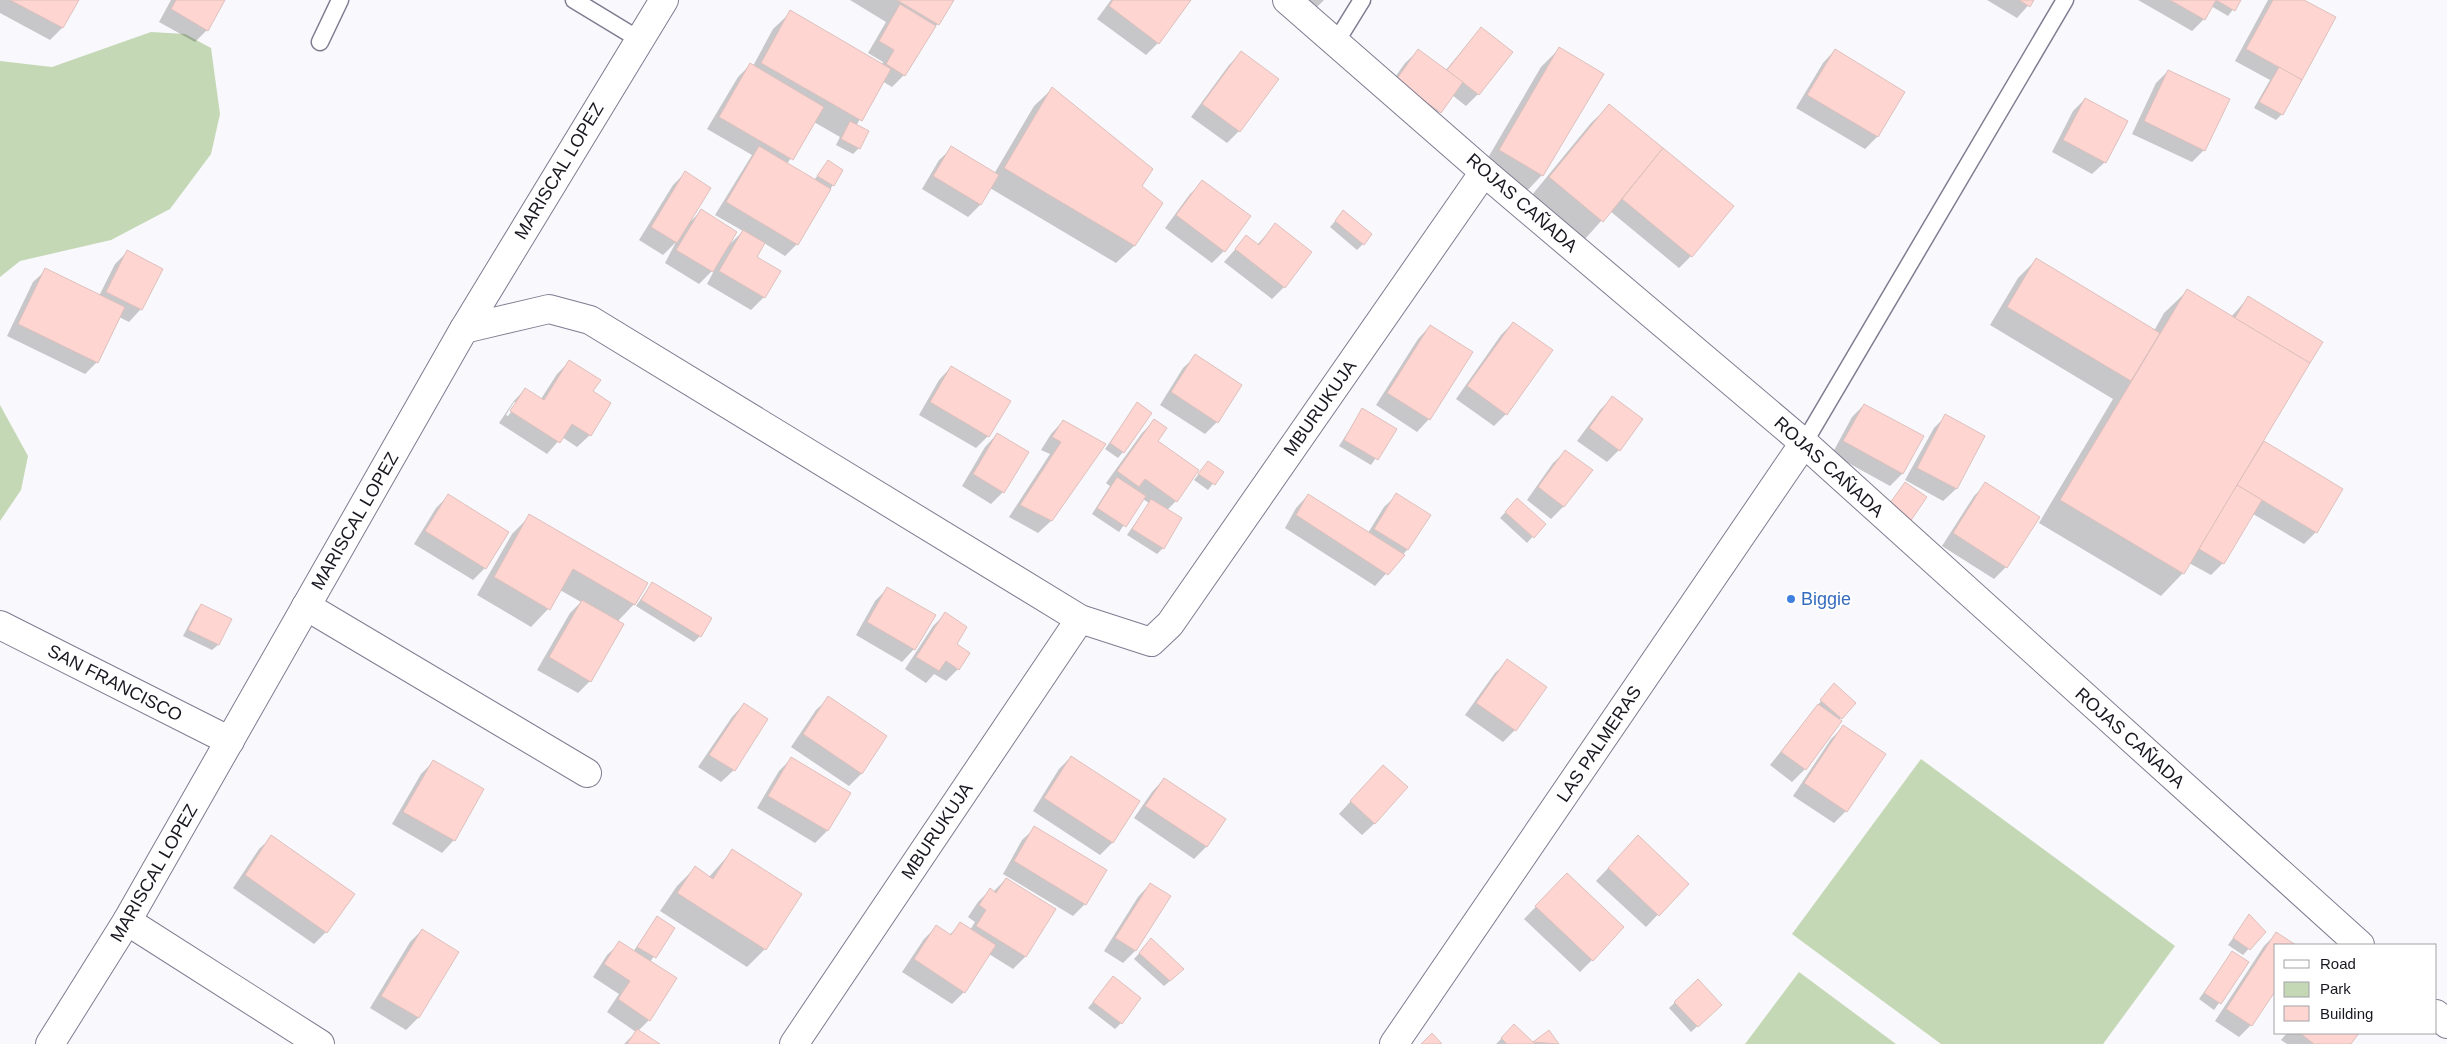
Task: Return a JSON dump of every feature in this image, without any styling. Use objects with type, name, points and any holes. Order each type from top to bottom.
[{"type":"street","name":"MARISCAL LOPEZ","points":[[50,1044],[127,921],[464,329],[664,0]]},
{"type":"street","name":"ROJAS CAÑADA","points":[[1287,0],[1484,172],[1804,443],[2359,944]]},
{"type":"street","name":"MBURUKUJA","points":[[794,1044],[1080,618],[1152,642],[1170,624],[1484,172]]},
{"type":"street","points":[[464,329],[549,309],[590,320],[1080,618]]},
{"type":"street","name":"LAS PALMERAS","points":[[1394,1044],[1804,443]]},
{"type":"street","points":[[306,606],[587,773]]},
{"type":"street","name":"SAN FRANCISCO","points":[[0,625],[230,741]]},
{"type":"street","points":[[127,921],[320,1044]]},
{"type":"street","points":[[2437,1015],[2447,1024]]},
{"type":"lane","points":[[320,42],[340,0]]},
{"type":"lane","points":[[574,0],[640,40]]},
{"type":"lane","points":[[1336,42],[1362,0]]},
{"type":"lane","points":[[1804,443],[2065,0]]},
{"type":"green space","points":[[151,32],[185,34],[211,48],[220,114],[211,154],[170,209],[111,240],[20,261],[0,277],[0,61],[52,67]]},
{"type":"green space","points":[[0,405],[28,456],[21,490],[0,521]]},
{"type":"green space","points":[[1921,759],[2175,946],[2103,1044],[1941,1044],[1792,934]]},
{"type":"green space","points":[[1799,972],[1896,1044],[1745,1044]]},
{"type":"building","points":[[10,0],[79,0],[63,28]]},
{"type":"building","points":[[176,0],[225,0],[208,31],[171,9]]},
{"type":"building","points":[[897,0],[954,0],[939,25]]},
{"type":"building","points":[[1113,0],[1191,0],[1159,44],[1109,6]]},
{"type":"building","points":[[2019,0],[2034,0],[2030,7]]},
{"type":"building","points":[[2170,0],[2216,0],[2205,20]]},
{"type":"building","points":[[2216,0],[2241,0],[2235,11]]},
{"type":"building","points":[[2273,0],[2304,0],[2336,17],[2302,80],[2246,49]]},
{"type":"building","points":[[900,4],[936,26],[905,76],[886,64],[894,50],[879,41]]},
{"type":"building","points":[[790,10],[891,69],[862,121],[761,63]]},
{"type":"building","points":[[1481,27],[1513,52],[1479,95],[1447,70]]},
{"type":"building","points":[[1559,47],[1604,74],[1543,176],[1499,150]]},
{"type":"building","points":[[1418,49],[1463,82],[1441,113],[1396,80]]},
{"type":"building","points":[[1835,49],[1905,92],[1878,137],[1807,95]]},
{"type":"building","points":[[1241,51],[1279,79],[1240,132],[1202,104]]},
{"type":"building","points":[[750,63],[824,107],[793,160],[719,117]]},
{"type":"building","points":[[2279,67],[2302,80],[2283,115],[2259,102]]},
{"type":"building","points":[[2168,70],[2230,99],[2205,151],[2144,121]]},
{"type":"building","points":[[1052,87],[1153,169],[1142,186],[1163,203],[1135,246],[1004,168]]},
{"type":"building","points":[[2085,98],[2128,121],[2106,163],[2063,140]]},
{"type":"building","points":[[1609,104],[1663,148],[1603,222],[1549,177]]},
{"type":"building","points":[[850,121],[869,131],[860,149],[841,139]]},
{"type":"building","points":[[759,146],[831,189],[798,245],[726,202]]},
{"type":"building","points":[[951,146],[999,175],[981,205],[933,176]]},
{"type":"building","points":[[1663,148],[1734,206],[1692,257],[1622,199]]},
{"type":"building","points":[[828,160],[843,170],[834,186],[817,176]]},
{"type":"building","points":[[685,171],[711,188],[677,243],[651,227]]},
{"type":"building","points":[[1202,180],[1251,216],[1225,252],[1176,215]]},
{"type":"building","points":[[701,209],[737,232],[713,272],[676,250]]},
{"type":"building","points":[[1343,210],[1372,234],[1364,245],[1335,221]]},
{"type":"building","points":[[1275,223],[1312,252],[1285,288],[1235,249],[1246,235],[1259,245]]},
{"type":"building","points":[[743,230],[765,243],[757,257],[781,271],[765,298],[719,271]]},
{"type":"building","points":[[127,250],[163,269],[142,310],[106,292]]},
{"type":"building","points":[[2036,258],[2160,333],[2131,381],[2007,307]]},
{"type":"building","points":[[45,268],[125,307],[98,363],[18,324]]},
{"type":"building","points":[[2187,289],[2310,363],[2184,574],[2060,500]]},
{"type":"building","points":[[2248,296],[2323,342],[2310,363],[2235,318]]},
{"type":"building","points":[[1513,322],[1553,350],[1507,415],[1467,386]]},
{"type":"building","points":[[1430,325],[1473,352],[1430,420],[1387,393]]},
{"type":"building","points":[[1195,354],[1242,385],[1218,423],[1171,392]]},
{"type":"building","points":[[569,360],[601,380],[593,391],[611,403],[591,436],[572,424],[560,443],[510,411],[525,388],[544,400]]},
{"type":"building","points":[[951,366],[1011,401],[989,437],[930,402]]},
{"type":"building","points":[[1612,396],[1643,419],[1620,451],[1589,428]]},
{"type":"building","points":[[1137,402],[1152,413],[1124,453],[1110,443]]},
{"type":"building","points":[[1864,404],[1924,436],[1903,474],[1843,441]]},
{"type":"building","points":[[1362,408],[1397,429],[1378,460],[1344,440]]},
{"type":"building","points":[[1945,414],[1985,436],[1957,489],[1917,468]]},
{"type":"building","points":[[1154,419],[1167,428],[1158,441],[1199,470],[1177,502],[1145,479],[1139,487],[1117,471]]},
{"type":"building","points":[[1063,420],[1106,444],[1052,521],[1020,505],[1061,442],[1052,437]]},
{"type":"building","points":[[997,433],[1029,452],[1004,493],[973,474]]},
{"type":"building","points":[[2264,441],[2343,489],[2317,533],[2237,485]]},
{"type":"building","points":[[1565,450],[1593,470],[1564,507],[1538,487]]},
{"type":"building","points":[[1208,461],[1224,472],[1215,485],[1198,474]]},
{"type":"building","points":[[1117,477],[1146,496],[1126,527],[1097,508]]},
{"type":"building","points":[[1905,482],[1927,497],[1905,529],[1883,513]]},
{"type":"building","points":[[1985,482],[2040,517],[2007,568],[1953,533]]},
{"type":"building","points":[[2237,485],[2262,500],[2224,564],[2199,549]]},
{"type":"building","points":[[1396,493],[1431,515],[1408,550],[1374,529]]},
{"type":"building","points":[[448,494],[509,532],[486,569],[425,531]]},
{"type":"building","points":[[1308,494],[1405,555],[1388,575],[1296,515]]},
{"type":"building","points":[[1517,498],[1546,524],[1534,538],[1505,512]]},
{"type":"building","points":[[1151,499],[1182,518],[1164,549],[1132,529]]},
{"type":"building","points":[[529,514],[648,583],[635,605],[573,569],[550,610],[494,577]]},
{"type":"building","points":[[652,582],[712,618],[701,637],[641,600]]},
{"type":"building","points":[[887,587],[936,615],[915,650],[867,622]]},
{"type":"building","points":[[582,600],[624,624],[591,682],[549,657]]},
{"type":"building","points":[[201,604],[232,619],[219,645],[188,630]]},
{"type":"building","points":[[945,612],[967,627],[957,644],[970,653],[959,670],[946,661],[939,671],[916,657]]},
{"type":"building","points":[[1507,659],[1547,687],[1516,731],[1476,703]]},
{"type":"building","points":[[1834,683],[1856,703],[1842,719],[1820,700]]},
{"type":"building","points":[[828,696],[887,736],[862,774],[803,734]]},
{"type":"building","points":[[744,703],[768,719],[735,771],[709,755]]},
{"type":"building","points":[[1818,704],[1842,721],[1806,770],[1781,752]]},
{"type":"building","points":[[1843,725],[1886,754],[1847,812],[1804,783]]},
{"type":"building","points":[[1071,756],[1140,801],[1113,843],[1044,798]]},
{"type":"building","points":[[791,757],[851,793],[828,831],[768,796]]},
{"type":"building","points":[[433,760],[484,789],[455,841],[403,812]]},
{"type":"building","points":[[1383,765],[1408,787],[1375,824],[1350,801]]},
{"type":"building","points":[[1164,778],[1226,819],[1207,847],[1145,806]]},
{"type":"building","points":[[1034,826],[1107,870],[1086,905],[1014,861]]},
{"type":"building","points":[[271,835],[355,894],[327,933],[245,875]]},
{"type":"building","points":[[1638,835],[1689,884],[1659,916],[1608,868]]},
{"type":"building","points":[[732,849],[802,894],[766,950],[677,893],[695,866],[713,879]]},
{"type":"building","points":[[1567,873],[1624,927],[1593,961],[1535,906]]},
{"type":"building","points":[[1006,878],[1056,909],[1026,957],[976,926],[986,910],[979,905],[990,888],[996,893]]},
{"type":"building","points":[[1150,883],[1171,896],[1136,951],[1115,938]]},
{"type":"building","points":[[2249,914],[2266,932],[2250,950],[2233,938]]},
{"type":"building","points":[[657,916],[675,928],[656,958],[637,947]]},
{"type":"building","points":[[960,922],[996,945],[965,993],[914,959],[936,925],[951,935]]},
{"type":"building","points":[[422,929],[459,952],[419,1018],[381,996]]},
{"type":"building","points":[[2276,932],[2294,944],[2274,944],[2274,993],[2252,1026],[2226,1009]]},
{"type":"building","points":[[1151,938],[1184,969],[1170,981],[1139,953]]},
{"type":"building","points":[[619,941],[677,978],[650,1021],[618,999],[630,981],[604,964]]},
{"type":"building","points":[[2232,951],[2249,962],[2221,1004],[2204,993]]},
{"type":"building","points":[[1113,976],[1141,998],[1122,1024],[1093,1002]]},
{"type":"building","points":[[1698,979],[1722,1005],[1698,1027],[1674,1002]]},
{"type":"building","points":[[1514,1024],[1535,1044],[1507,1044],[1501,1038]]},
{"type":"building","points":[[637,1029],[660,1044],[627,1044]]},
{"type":"building","points":[[1549,1030],[1559,1044],[1533,1042]]},
{"type":"building","points":[[1432,1033],[1442,1044],[1421,1044]]},
{"type":"building","points":[[2301,1034],[2358,1034],[2351,1044],[2314,1044]]},
{"type":"place","name":"Biggie","points":[[1791,599]]}]
